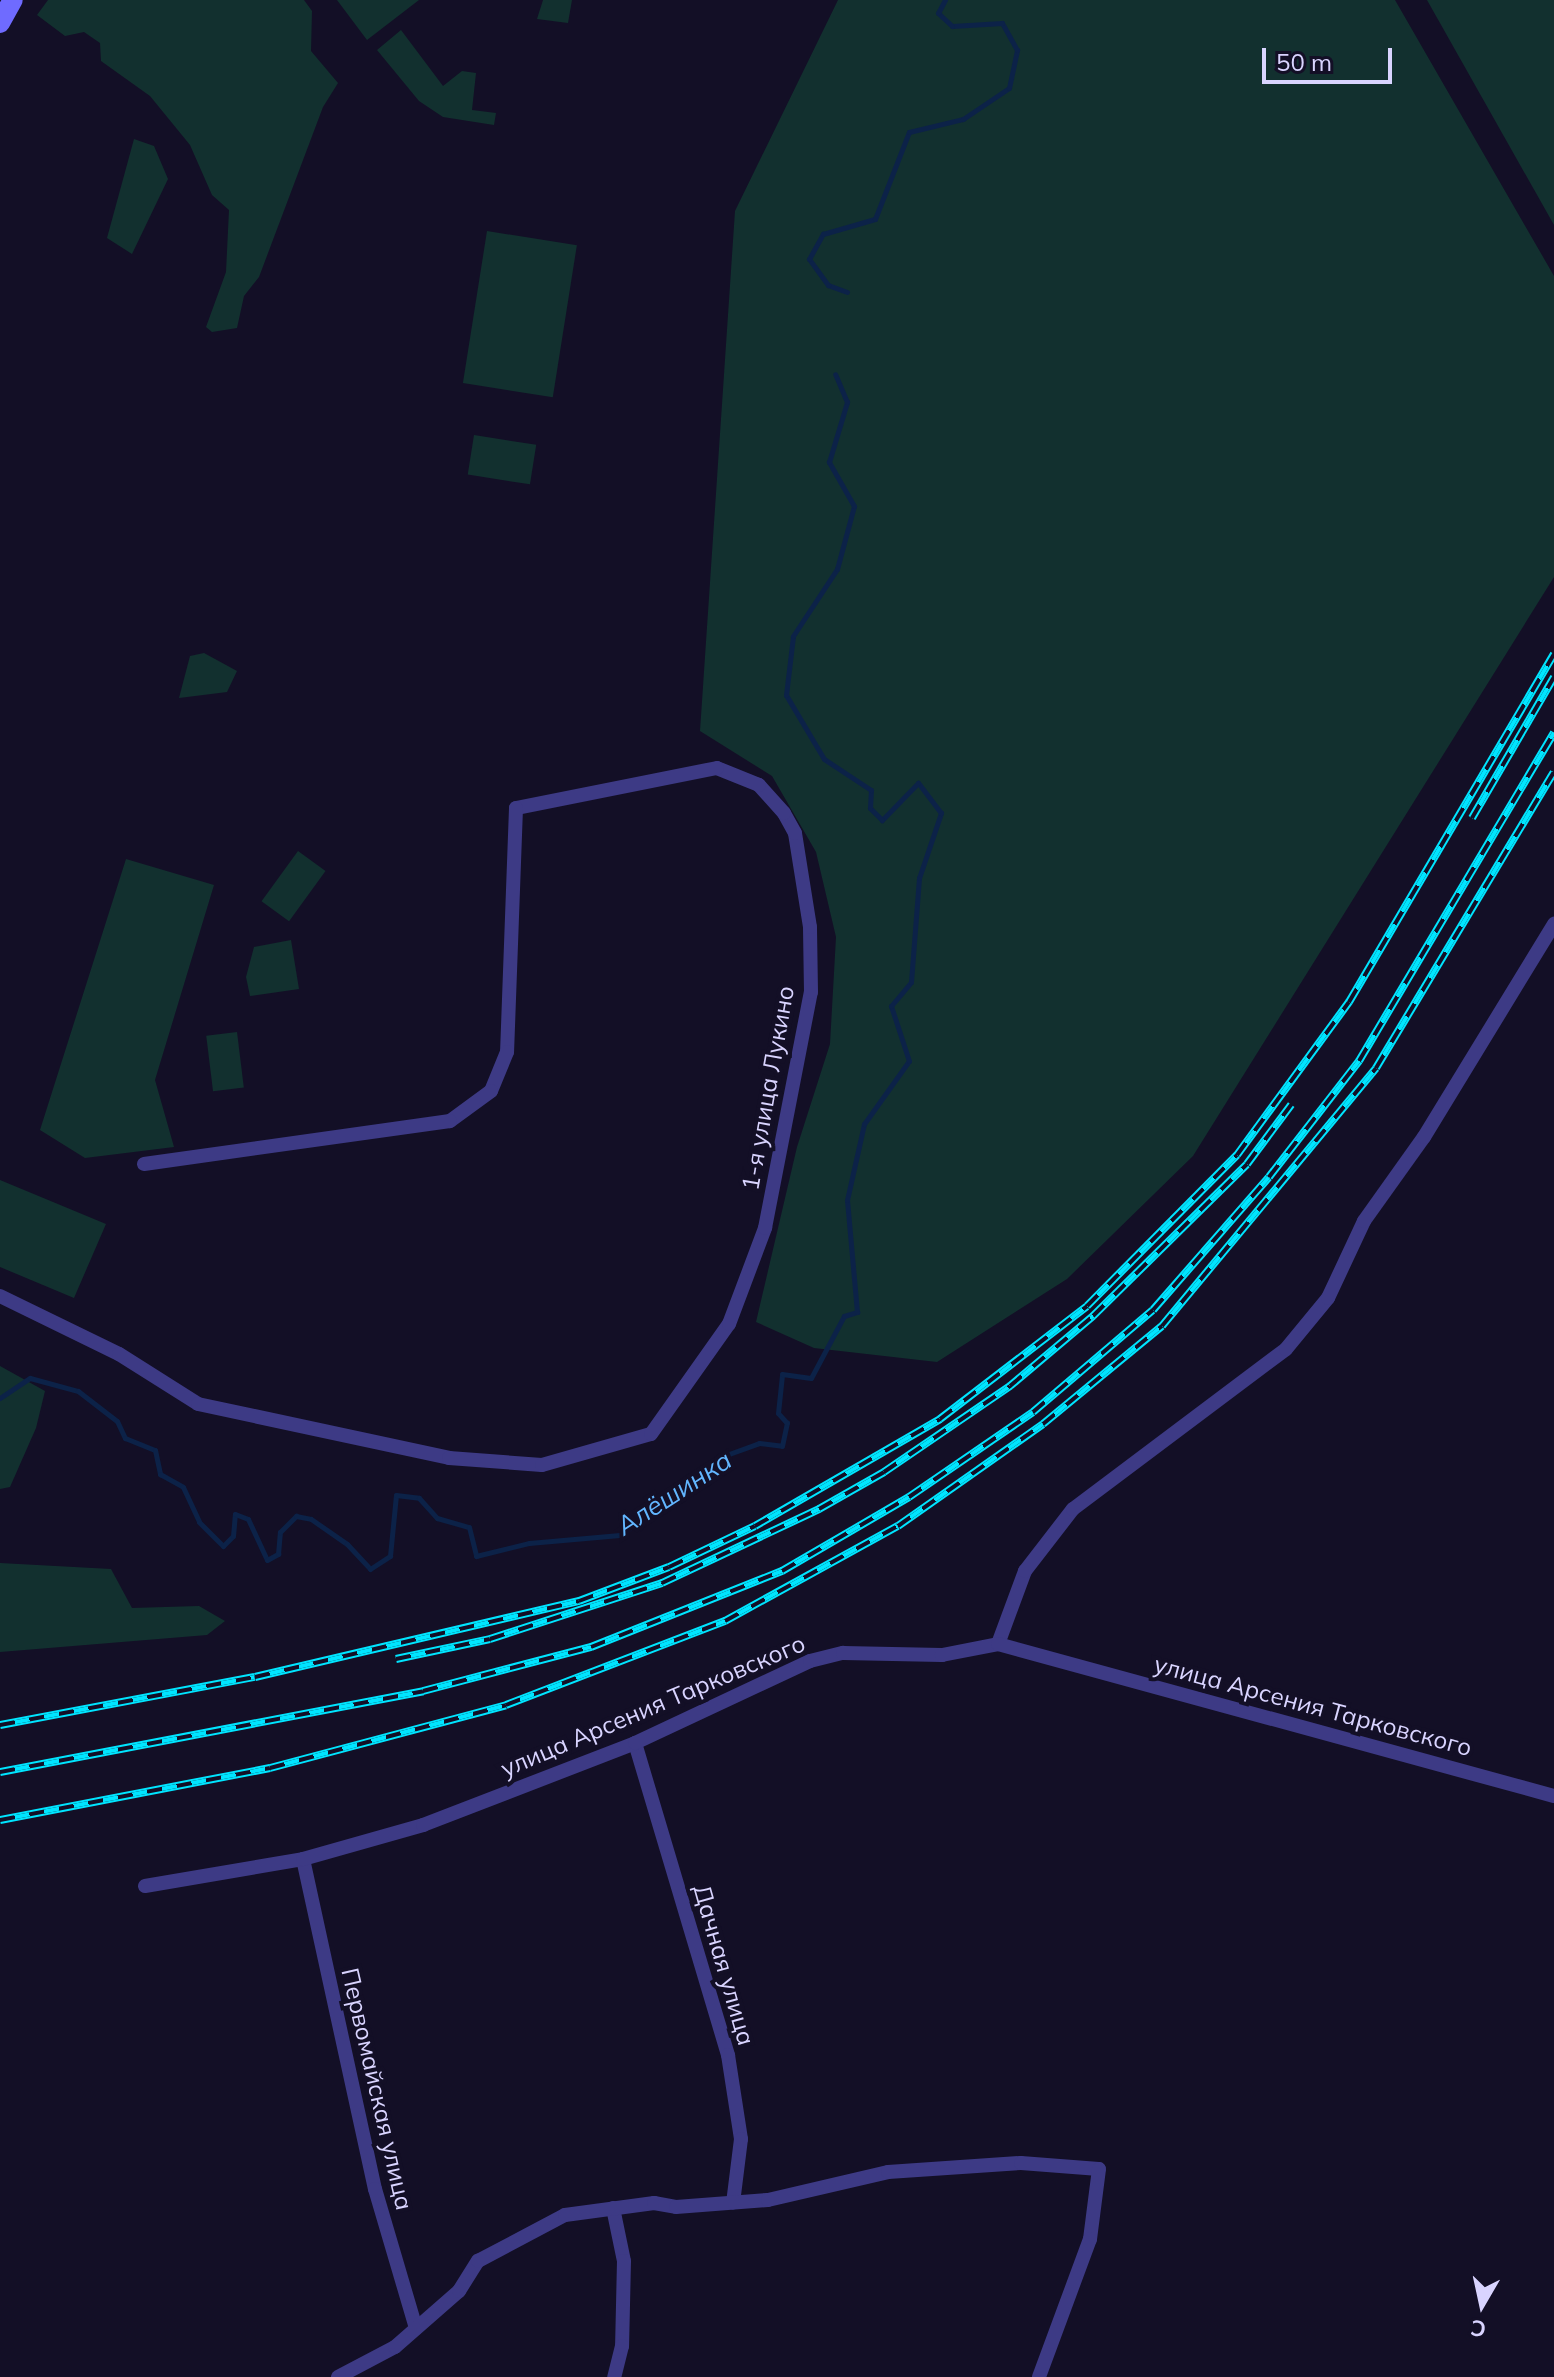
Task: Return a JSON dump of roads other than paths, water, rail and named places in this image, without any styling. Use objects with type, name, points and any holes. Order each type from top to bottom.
[{"type":"main road","points":[[0,23],[13,0]]},
{"type":"street","name":"1-я улица Лукино","points":[[0,1296],[119,1354],[198,1404],[449,1458],[542,1465],[651,1434],[729,1324],[765,1228],[811,992],[810,927],[795,833],[784,813],[759,785],[709,768],[516,808],[507,1052],[491,1091],[450,1121],[144,1164]]},
{"type":"street","points":[[998,1644],[1025,1571],[1073,1509],[1286,1349],[1328,1298],[1364,1221],[1424,1137],[1554,924]]},
{"type":"street","name":"улица Арсения Тарковского","points":[[145,1886],[303,1859],[423,1825],[635,1743],[810,1661],[843,1653],[942,1655],[998,1644],[1554,1796]]},
{"type":"street","name":"Дачная улица","points":[[635,1743],[728,2055],[741,2139],[733,2203]]},
{"type":"street","name":"Первомайская улица","points":[[303,1859],[375,2189],[416,2328]]},
{"type":"street","points":[[338,2377],[395,2347],[459,2291],[478,2261],[530,2230],[565,2215],[613,2208],[768,2200],[888,2172],[1021,2163],[1099,2169],[1090,2239],[1039,2377]]},
{"type":"street","points":[[613,2208],[624,2261],[622,2346],[614,2377]]},
{"type":"waterway","name":"Алёшинка","points":[[847,292],[828,285],[809,259],[823,234],[875,219],[909,132],[963,119],[1009,88],[1017,50],[1002,23],[952,26],[938,13],[945,0]]},
{"type":"waterway","name":"Алёшинка","points":[[0,1398],[30,1378],[78,1391],[117,1421],[125,1438],[155,1450],[160,1474],[183,1487],[199,1522],[223,1546],[233,1536],[235,1514],[248,1519],[267,1560],[278,1554],[280,1532],[296,1516],[311,1519],[347,1544],[370,1569],[390,1556],[396,1495],[419,1498],[437,1518],[469,1527],[476,1556],[529,1543],[620,1535],[729,1454],[759,1443],[782,1446],[787,1423],[778,1413],[782,1374],[811,1378],[844,1316],[857,1312],[847,1200],[864,1124],[909,1061],[891,1006],[911,982],[919,878],[941,813],[918,783],[882,820],[870,808],[871,790],[824,759],[786,695],[793,636],[837,569],[854,506],[829,462],[847,402],[835,374]]},
{"type":"railway","points":[[0,1725],[255,1677],[579,1601],[669,1567],[755,1526],[940,1419],[1087,1306],[1237,1155],[1349,1002],[1554,654]]},
{"type":"railway","points":[[1472,818],[1554,677]]},
{"type":"railway","points":[[0,1772],[423,1691],[591,1647],[782,1571],[909,1497],[1033,1412],[1153,1310],[1269,1177],[1359,1061],[1554,732]]},
{"type":"railway","points":[[0,1820],[270,1768],[506,1705],[725,1621],[898,1526],[1043,1424],[1162,1326],[1376,1068],[1554,772]]},
{"type":"railway","points":[[396,1659],[490,1639],[662,1583],[819,1509],[884,1472],[1010,1386],[1093,1316],[1247,1164],[1291,1105]]}]
